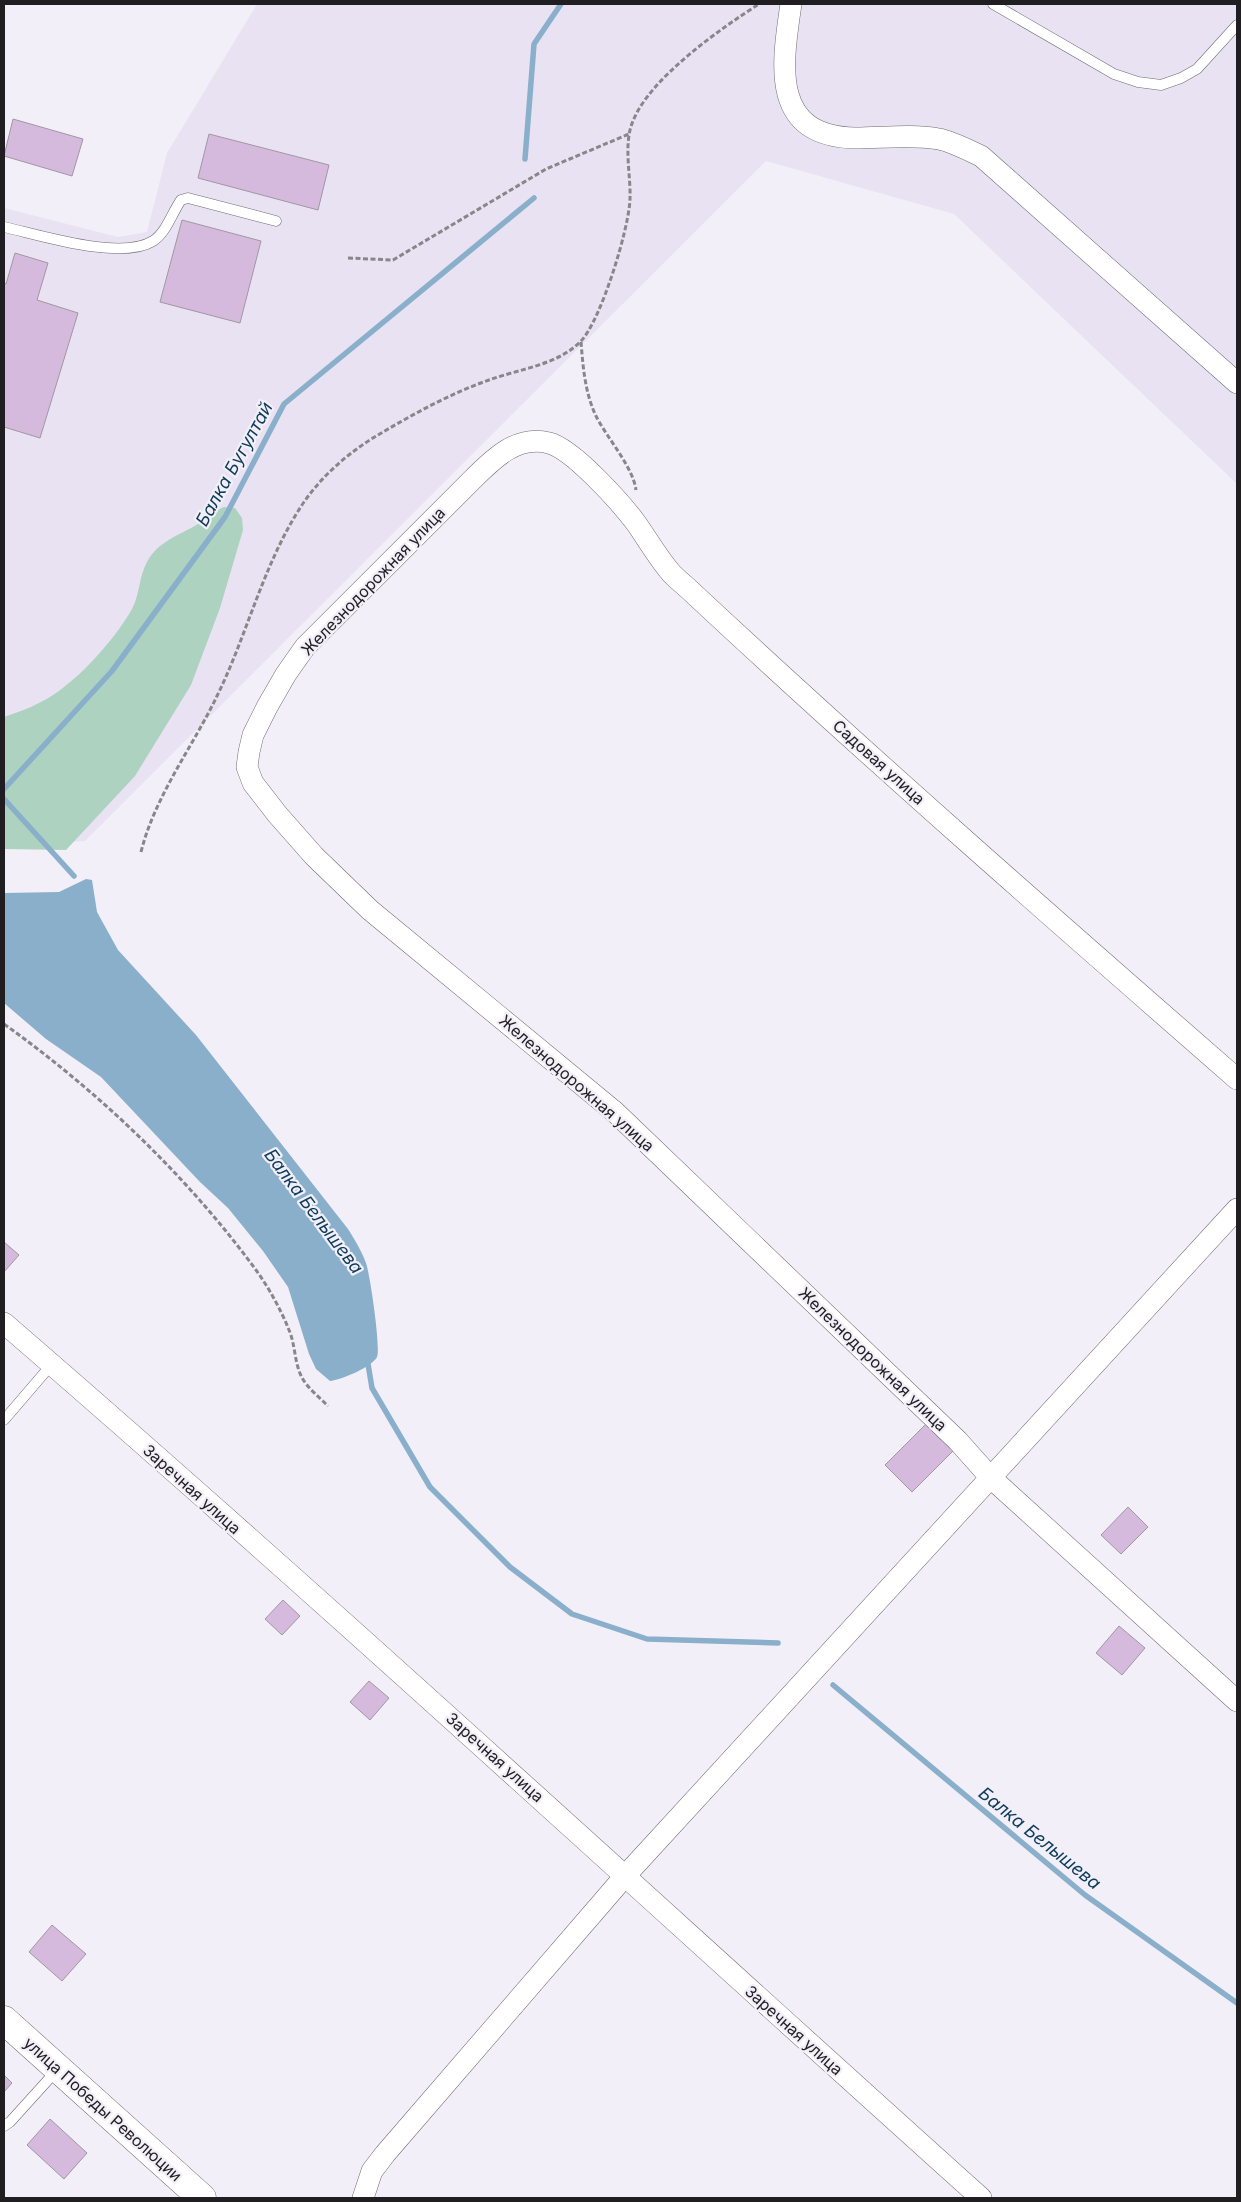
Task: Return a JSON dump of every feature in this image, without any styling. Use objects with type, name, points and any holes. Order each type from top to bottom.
[{"type":"street","points":[[791,4],[784,61],[785,84],[791,104],[800,118],[812,128],[830,135],[854,138],[916,136],[941,139],[981,156],[1237,383]]},
{"type":"street","name":"Садовая улица","points":[[532,441],[550,443],[566,451],[585,468],[635,521],[672,574],[779,673],[1237,1079]]},
{"type":"street","name":"Железнодорожная улица","points":[[532,441],[516,445],[497,456],[305,648],[286,674],[253,735],[247,767],[253,783],[314,856],[370,910],[615,1112],[958,1441],[990,1477],[1237,1701]]},
{"type":"street","points":[[363,2198],[372,2171],[385,2154],[625,1876],[1237,1209]]},
{"type":"street","name":"Заречная улица","points":[[4,1323],[565,1820],[981,2198]]},
{"type":"street","name":"улица Победы Революции","points":[[4,2020],[202,2198]]},
{"type":"lane","points":[[994,4],[1114,74],[1138,82],[1161,85],[1181,78],[1197,69],[1237,25]]},
{"type":"lane","points":[[4,228],[92,247],[127,249],[141,247],[154,241],[164,229],[180,200],[188,198],[276,220]]},
{"type":"lane","points":[[4,1420],[52,1364]]},
{"type":"lane","points":[[4,2126],[10,2122],[57,2069]]},
{"type":"path","points":[[141,852],[149,826],[164,793],[217,697],[267,575],[305,500],[354,449],[382,432],[433,404],[488,380],[562,355],[581,341],[591,326],[601,304],[626,226],[630,202],[629,134],[633,120],[643,102],[666,77],[700,47],[758,4]]},
{"type":"path","points":[[348,258],[393,260],[546,169],[629,134]]},
{"type":"path","points":[[581,341],[584,374],[595,414],[635,483],[635,521]]},
{"type":"path","points":[[4,1024],[80,1083],[145,1143],[201,1203],[257,1271],[290,1331],[304,1381],[328,1406]]},
{"type":"shaded area","points":[[257,4],[1237,4],[1237,484],[954,214],[766,161],[85,841],[4,846],[4,208],[118,237],[147,232],[167,153]]},
{"type":"green space","points":[[224,507],[235,508],[242,518],[243,530],[220,608],[191,685],[135,776],[66,850],[4,849],[4,717],[52,696],[79,675],[104,649],[124,622],[137,597],[144,567],[157,549],[170,539]]},
{"type":"water","points":[[86,879],[92,880],[97,912],[118,950],[196,1035],[348,1229],[355,1241],[368,1270],[378,1340],[377,1357],[363,1369],[330,1381],[316,1369],[309,1354],[288,1287],[263,1251],[228,1208],[200,1182],[101,1077],[46,1039],[4,1003],[4,893],[59,892]]},
{"type":"building","points":[[13,119],[83,139],[72,176],[4,156]]},
{"type":"building","points":[[209,134],[329,165],[318,210],[198,178]]},
{"type":"building","points":[[182,220],[261,241],[240,323],[160,302]]},
{"type":"building","points":[[15,253],[48,263],[37,300],[78,313],[40,438],[4,427],[4,283],[6,284]]},
{"type":"building","points":[[4,1242],[19,1255],[4,1272]]},
{"type":"building","points":[[928,1422],[955,1449],[912,1492],[885,1465]]},
{"type":"building","points":[[1128,1507],[1148,1527],[1121,1554],[1101,1535]]},
{"type":"building","points":[[283,1600],[300,1616],[282,1635],[265,1619]]},
{"type":"building","points":[[1119,1626],[1145,1648],[1122,1675],[1096,1653]]},
{"type":"building","points":[[369,1681],[389,1698],[370,1720],[350,1702]]},
{"type":"building","points":[[52,1925],[86,1954],[62,1981],[29,1952]]},
{"type":"building","points":[[4,2075],[12,2083],[4,2092]]},
{"type":"building","points":[[50,2119],[87,2153],[64,2179],[27,2145]]},
{"type":"waterway","name":"Балка Бугултай","points":[[525,159],[534,44],[561,4]]},
{"type":"waterway","name":"Балка Бугултай","points":[[4,789],[112,671],[225,517],[284,404],[534,198]]},
{"type":"waterway","name":"Балка Белышева","points":[[4,799],[74,876]]},
{"type":"waterway","name":"Балка Белышева","points":[[367,1358],[372,1388],[430,1487],[510,1567],[572,1614],[647,1639],[778,1643]]},
{"type":"waterway","name":"Балка Белышева","points":[[833,1685],[1085,1895],[1237,2003]]}]
